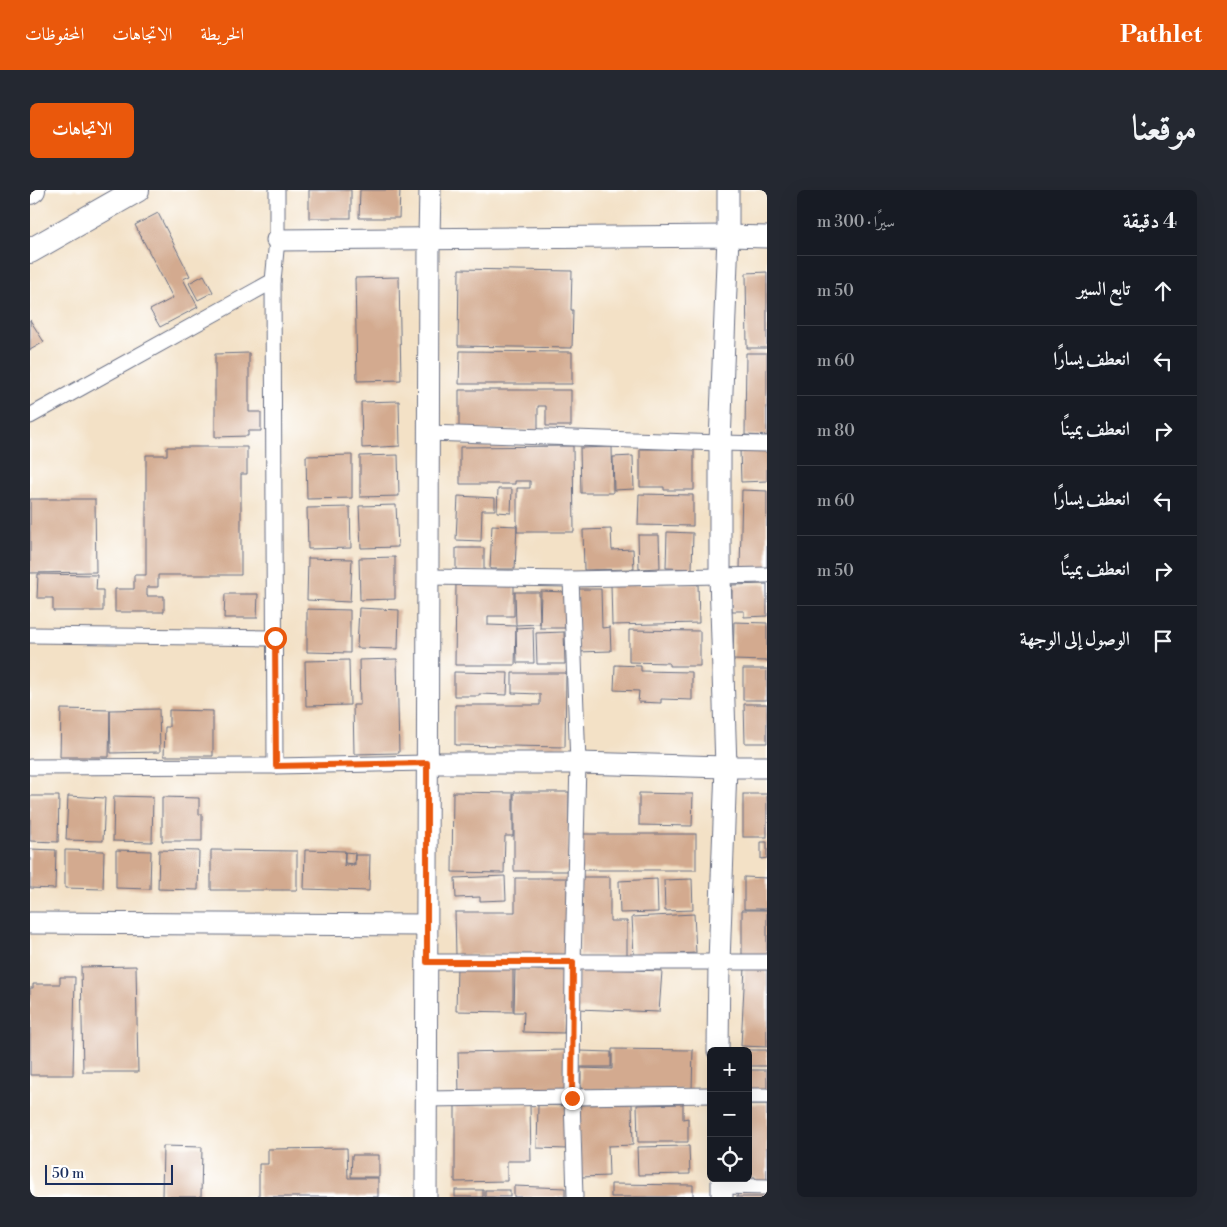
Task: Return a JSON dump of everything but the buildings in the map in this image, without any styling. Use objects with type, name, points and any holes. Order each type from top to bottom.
[{"type":"main road","points":[[30,251],[137,190]]},
{"type":"street","points":[[276,766],[273,281],[278,240],[278,190]]},
{"type":"street","points":[[426,1197],[430,190]]},
{"type":"street","points":[[718,1047],[726,767],[720,577],[720,443],[728,190]]},
{"type":"street","points":[[278,240],[767,237]]},
{"type":"street","points":[[30,416],[273,281]]},
{"type":"street","points":[[428,433],[767,444]]},
{"type":"street","points":[[428,577],[571,579],[767,575]]},
{"type":"street","points":[[571,579],[578,763],[572,1098],[575,1197]]},
{"type":"street","points":[[30,636],[275,638]]},
{"type":"street","points":[[30,767],[578,763],[767,767]]},
{"type":"street","points":[[30,923],[427,925]]},
{"type":"street","points":[[427,962],[767,962]]},
{"type":"street","points":[[427,1099],[707,1096]]},
{"type":"street","points":[[752,1096],[767,1096]]},
{"type":"street","points":[[722,1187],[767,1187]]},
{"type":"route","points":[[275,638],[276,766],[427,763],[427,962],[573,962],[572,1098]]}]
